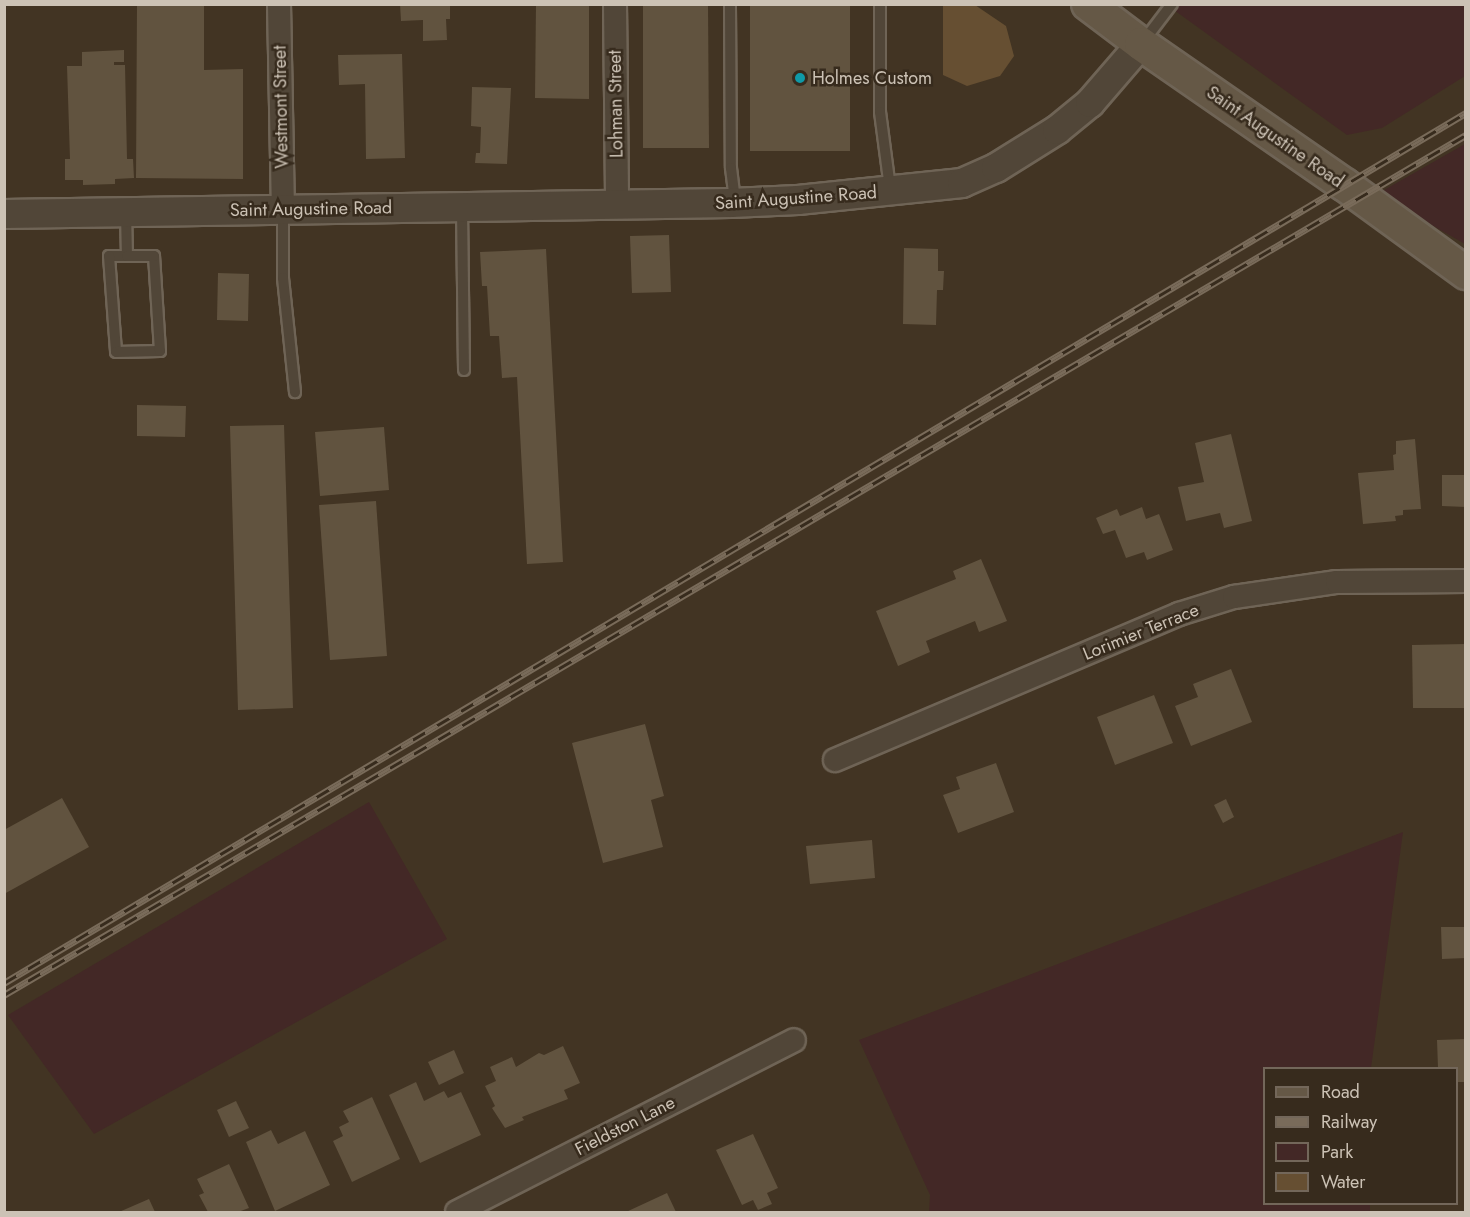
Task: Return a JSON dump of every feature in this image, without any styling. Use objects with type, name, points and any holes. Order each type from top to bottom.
[{"type":"main road","points":[[1088,4],[1141,45]]},
{"type":"main road","name":"Saint Augustine Road","points":[[1141,45],[1345,185],[1466,273]]},
{"type":"street","name":"Westmont Street","points":[[279,4],[283,210]]},
{"type":"street","name":"Lohman Street","points":[[615,4],[617,204]]},
{"type":"street","name":"Saint Augustine Road","points":[[4,214],[735,203],[890,192],[962,183],[996,168],[1057,130],[1090,103],[1141,45]]},
{"type":"street","name":"Lorimier Terrace","points":[[835,760],[1179,614],[1234,597],[1337,582],[1466,581]]},
{"type":"street","name":"Fieldston Lane","points":[[457,1212],[794,1040]]},
{"type":"lane","points":[[730,4],[731,168],[735,203]]},
{"type":"lane","points":[[880,4],[880,112],[890,192]]},
{"type":"lane","points":[[1141,45],[1172,4]]},
{"type":"lane","points":[[462,207],[464,370]]},
{"type":"lane","points":[[283,210],[283,278],[295,392]]},
{"type":"lane","points":[[126,212],[127,256]]},
{"type":"lane","points":[[109,256],[127,256],[154,256],[160,351],[116,352],[109,256]]},
{"type":"green space","points":[[1167,5],[1465,5],[1465,76],[1382,128],[1347,135]]},
{"type":"green space","points":[[1465,144],[1465,244],[1377,194]]},
{"type":"green space","points":[[369,802],[447,939],[94,1134],[8,1015]]},
{"type":"green space","points":[[1403,832],[1371,1067],[1263,1067],[1263,1205],[1370,1205],[1370,1212],[929,1212],[930,1195],[859,1040]]},
{"type":"water","points":[[943,5],[975,5],[1006,26],[1014,56],[1000,76],[967,86],[943,75]]},
{"type":"building","points":[[137,4],[204,4],[204,70],[243,69],[243,179],[136,178]]},
{"type":"building","points":[[400,4],[450,4],[450,19],[446,19],[447,40],[423,41],[423,20],[401,21]]},
{"type":"building","points":[[536,4],[589,4],[589,99],[535,98]]},
{"type":"building","points":[[643,4],[708,4],[709,148],[643,148]]},
{"type":"building","name":"Holmes Custom","points":[[750,4],[850,4],[850,151],[750,151]]},
{"type":"building","points":[[124,50],[124,62],[114,62],[114,65],[125,65],[127,159],[133,159],[134,178],[115,179],[115,184],[83,185],[83,180],[65,180],[65,159],[70,159],[67,66],[82,66],[82,52]]},
{"type":"building","points":[[402,54],[405,158],[366,159],[365,84],[339,85],[338,55]]},
{"type":"building","points":[[472,87],[511,88],[507,164],[475,163],[476,153],[480,153],[481,127],[471,126]]},
{"type":"building","points":[[669,235],[671,292],[632,293],[630,236]]},
{"type":"building","points":[[904,248],[938,249],[938,271],[944,271],[943,290],[937,290],[936,325],[903,324]]},
{"type":"building","points":[[546,249],[563,562],[527,564],[517,377],[502,378],[499,336],[490,336],[487,286],[482,286],[480,252]]},
{"type":"building","points":[[218,273],[249,274],[248,321],[217,320]]},
{"type":"building","points":[[137,405],[186,406],[185,437],[137,436]]},
{"type":"building","points":[[284,425],[293,708],[238,710],[230,426]]},
{"type":"building","points":[[384,427],[389,490],[320,496],[315,432]]},
{"type":"building","points":[[1231,434],[1252,521],[1224,528],[1220,513],[1186,521],[1178,487],[1204,482],[1195,443]]},
{"type":"building","points":[[1415,439],[1421,509],[1403,510],[1403,515],[1395,516],[1396,521],[1363,524],[1358,473],[1394,470],[1393,455],[1396,454],[1396,441]]},
{"type":"building","points":[[1442,475],[1466,475],[1466,507],[1442,506]]},
{"type":"building","points":[[376,501],[387,656],[330,660],[319,505]]},
{"type":"building","points":[[1142,507],[1146,519],[1159,514],[1173,550],[1147,560],[1144,552],[1126,558],[1115,530],[1103,534],[1096,518],[1117,509],[1120,516]]},
{"type":"building","points":[[981,559],[1007,621],[979,632],[975,621],[926,641],[930,652],[898,666],[876,611],[956,579],[953,571]]},
{"type":"building","points":[[1466,644],[1466,708],[1413,708],[1412,645]]},
{"type":"building","points":[[1231,669],[1252,722],[1191,746],[1175,706],[1198,697],[1193,684]]},
{"type":"building","points":[[1154,695],[1173,743],[1115,765],[1097,717]]},
{"type":"building","points":[[645,724],[664,796],[651,800],[663,847],[603,863],[572,743]]},
{"type":"building","points":[[996,763],[1014,812],[958,833],[943,795],[960,789],[956,777]]},
{"type":"building","points":[[62,798],[89,847],[4,894],[4,830]]},
{"type":"building","points":[[1226,799],[1234,817],[1223,823],[1214,805]]},
{"type":"building","points":[[872,840],[875,878],[810,884],[806,846]]},
{"type":"building","points":[[1441,927],[1466,927],[1466,958],[1442,959]]},
{"type":"building","points":[[1466,1039],[1466,1082],[1458,1082],[1458,1067],[1438,1067],[1437,1040]]},
{"type":"building","points":[[563,1046],[580,1083],[564,1090],[568,1099],[522,1117],[524,1120],[505,1128],[492,1108],[495,1106],[485,1086],[496,1081],[490,1067],[512,1057],[516,1067],[539,1053],[544,1055]]},
{"type":"building","points":[[454,1050],[464,1073],[439,1085],[428,1062]]},
{"type":"building","points":[[416,1082],[424,1101],[444,1091],[448,1098],[461,1092],[481,1135],[420,1163],[389,1095]]},
{"type":"building","points":[[372,1097],[400,1159],[352,1182],[333,1141],[343,1136],[339,1127],[349,1122],[343,1111]]},
{"type":"building","points":[[236,1101],[249,1128],[229,1137],[217,1110]]},
{"type":"building","points":[[271,1130],[278,1144],[305,1131],[330,1185],[275,1211],[246,1142]]},
{"type":"building","points":[[753,1134],[778,1188],[767,1193],[772,1204],[758,1210],[753,1200],[742,1205],[716,1150]]},
{"type":"building","points":[[229,1164],[249,1208],[238,1212],[208,1212],[199,1195],[204,1193],[197,1179]]},
{"type":"building","points":[[667,1193],[676,1212],[626,1212]]},
{"type":"building","points":[[149,1199],[155,1212],[119,1212]]},
{"type":"railway","points":[[4,983],[1466,113]]},
{"type":"railway","points":[[4,995],[1466,135]]},
{"type":"place","name":"Holmes Custom","points":[[800,78]]}]
